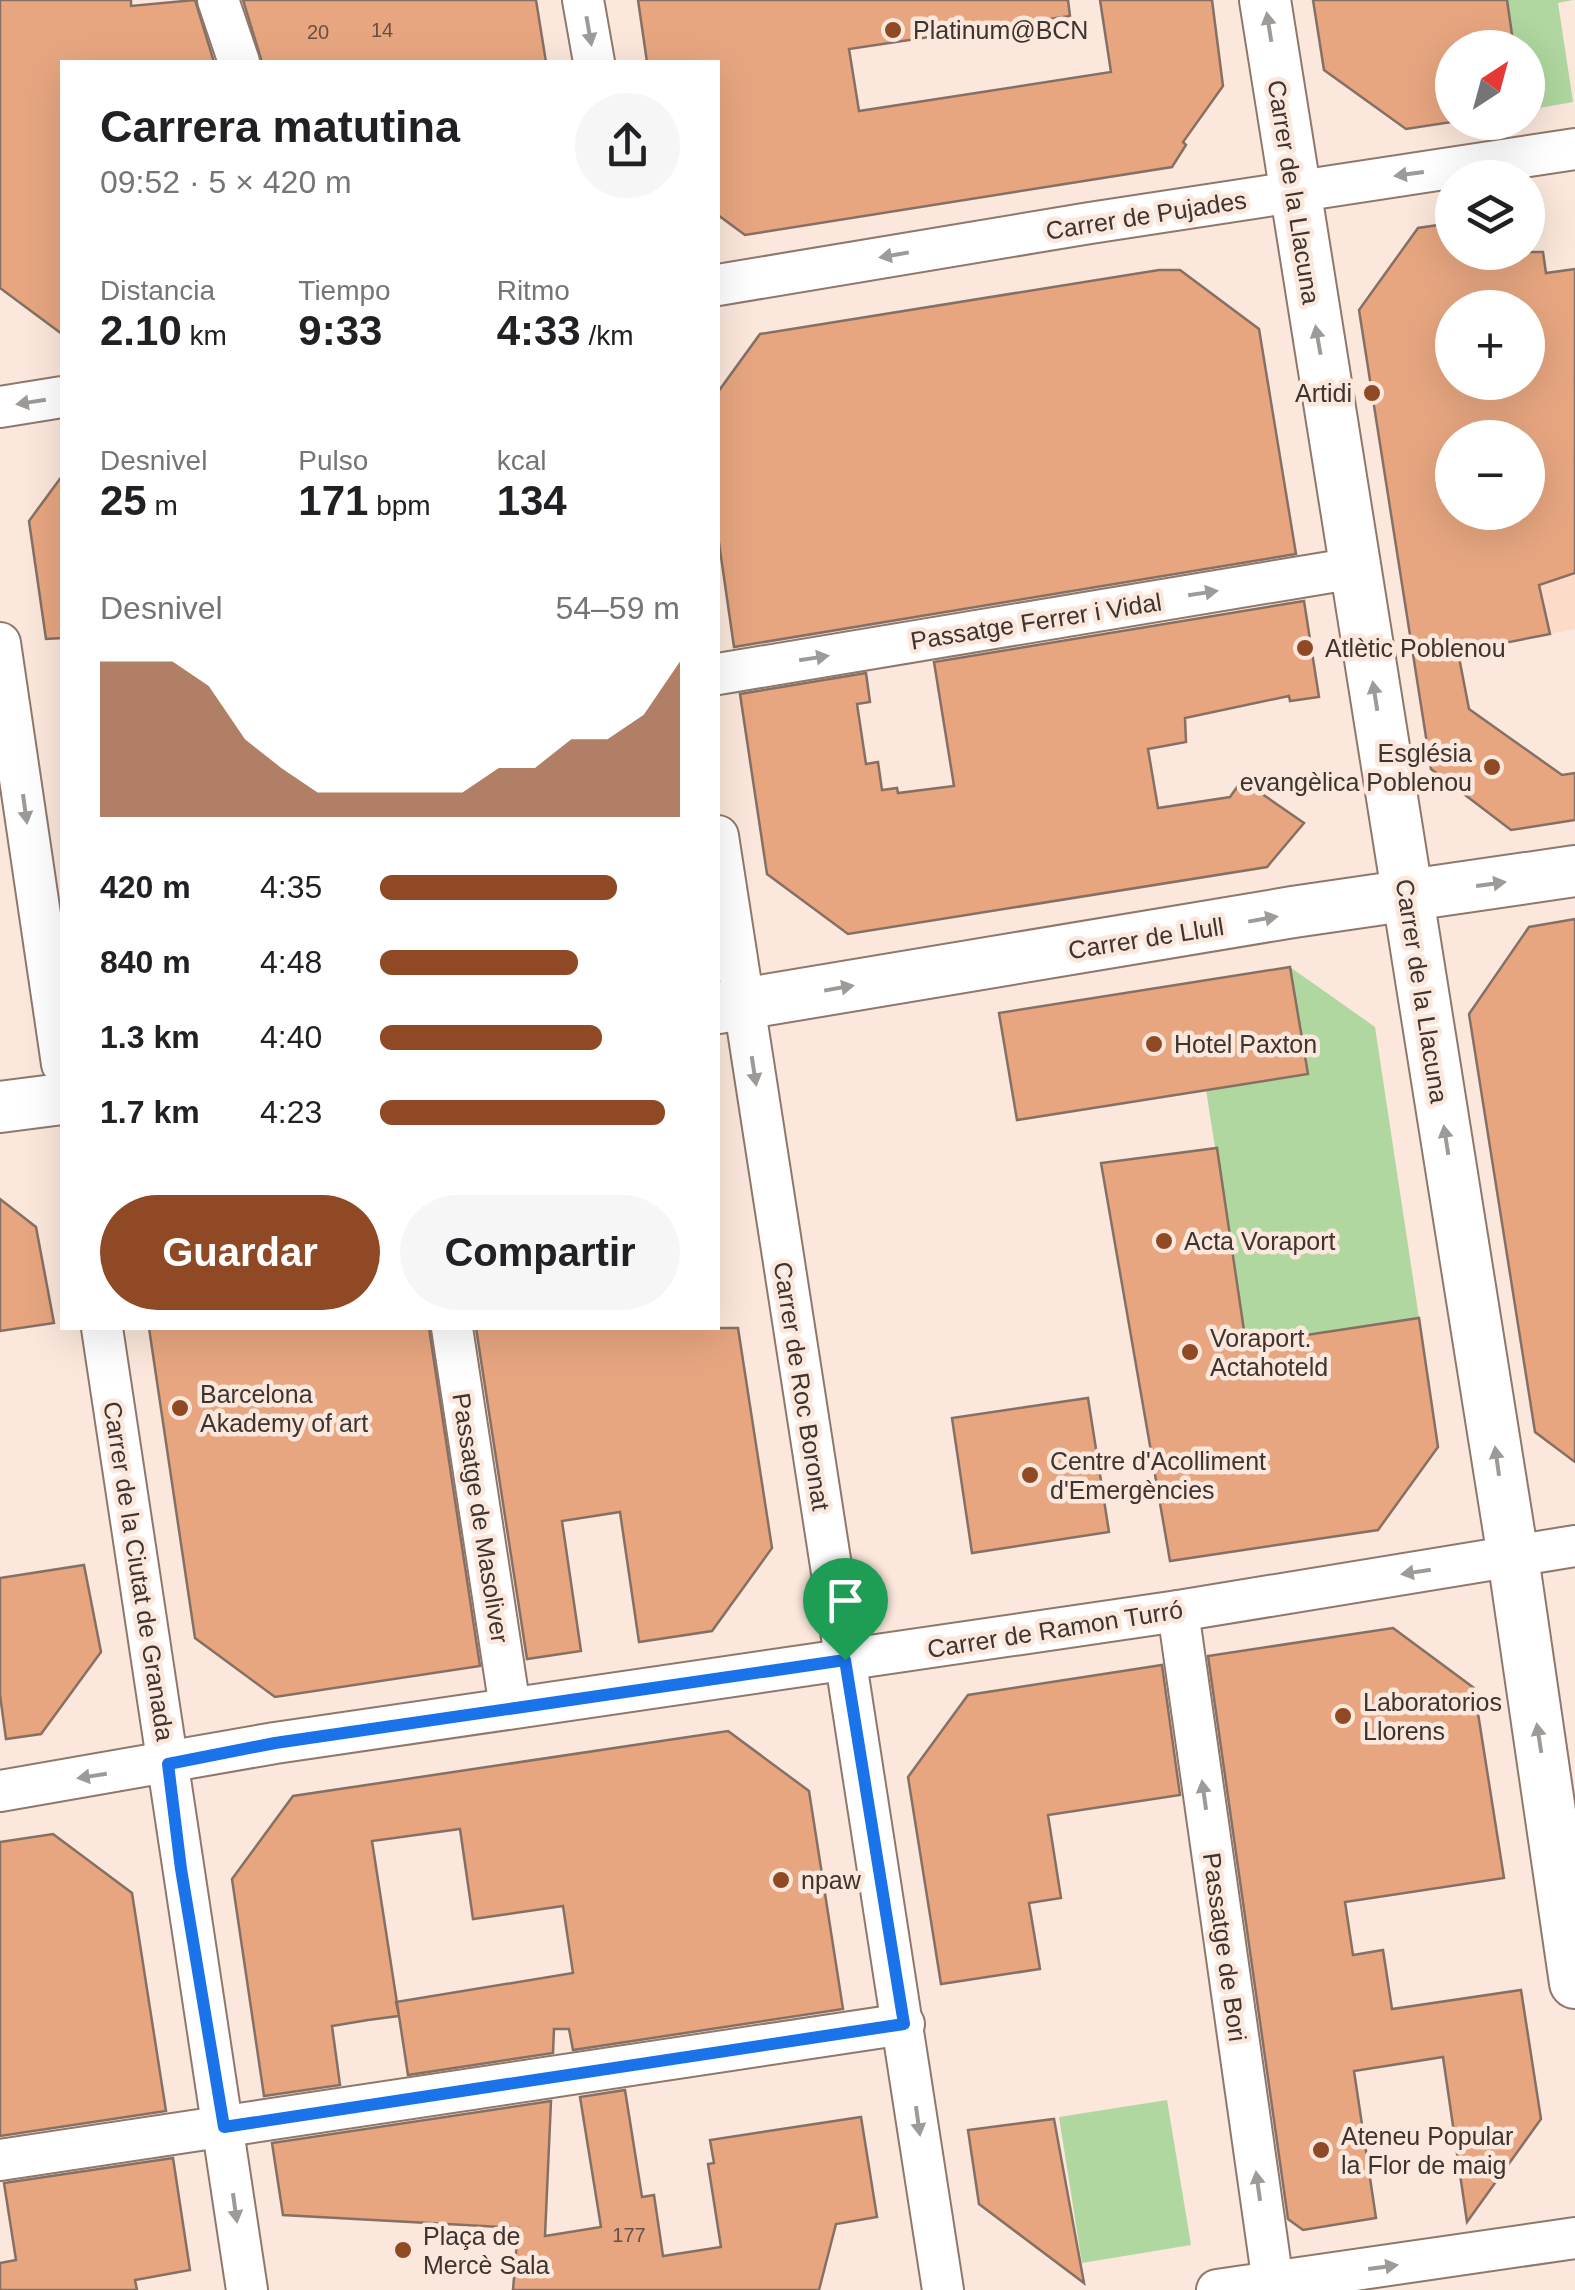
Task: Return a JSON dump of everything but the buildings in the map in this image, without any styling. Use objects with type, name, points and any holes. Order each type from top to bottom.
[{"type":"street","points":[[218,0],[238,60]]},
{"type":"street","points":[[583,0],[594,60]]},
{"type":"street","name":"Carrer de la Llacuna","points":[[1265,0],[1512,1557],[1575,1984]]},
{"type":"street","name":"Carrer de Pujades","points":[[720,285],[1575,149]]},
{"type":"street","points":[[0,407],[60,397]]},
{"type":"street","name":"Passatge Ferrer i Vidal","points":[[720,674],[1355,568]]},
{"type":"street","points":[[0,643],[60,1050]]},
{"type":"street","name":"Carrer de Roc Boronat","points":[[720,864],[730,1006],[845,1660],[943,2290]]},
{"type":"street","name":"Carrer de Llull","points":[[730,1006],[1575,871]]},
{"type":"street","points":[[0,1107],[60,1099]]},
{"type":"street","name":"Carrer de la Ciutat de Granada","points":[[102,1330],[247,2290]]},
{"type":"street","name":"Passatge de Masoliver","points":[[452,1330],[510,1708]]},
{"type":"street","name":"Carrer de Ramon Turró","points":[[0,1791],[275,1743],[1178,1611],[1575,1546]]},
{"type":"street","name":"Passatge de Bori","points":[[1178,1611],[1273,2283]]},
{"type":"street","points":[[0,2160],[904,2024]]},
{"type":"street","points":[[1217,2290],[1575,2238]]},
{"type":"shaded area","points":[[1575,509],[1575,629],[1550,634],[1530,530],[1545,530],[1545,515]]},
{"type":"green space","points":[[1507,0],[1573,0],[1558,3],[1573,102],[1545,107],[1545,30],[1511,30]]},
{"type":"green space","points":[[1290,967],[1375,1027],[1419,1318],[1246,1344],[1206,1090],[1308,1074]]},
{"type":"green space","points":[[1167,2100],[1191,2245],[1082,2263],[1059,2117]]},
{"type":"place","name":"Platinum@BCN","points":[[893,30]]},
{"type":"place","name":"Artidi","points":[[1372,393]]},
{"type":"place","name":"Atlètic Poblenou","points":[[1305,648]]},
{"type":"place","name":"Església evangèlica Poblenou","points":[[1492,767]]},
{"type":"place","name":"Hotel Paxton","points":[[1154,1044]]},
{"type":"place","name":"Acta Voraport","points":[[1164,1241]]},
{"type":"place","name":"Voraport. Actahoteld","points":[[1190,1352]]},
{"type":"place","name":"Barcelona Akademy of art","points":[[180,1408]]},
{"type":"place","name":"Centre d'Acolliment d'Emergències","points":[[1030,1475]]},
{"type":"place","name":"Laboratorios Llorens","points":[[1343,1716]]},
{"type":"place","name":"npaw","points":[[781,1880]]},
{"type":"place","name":"Ateneu Popular la Flor de maig","points":[[1321,2150]]},
{"type":"place","name":"Plaça de Mercè Sala","points":[[403,2250]]},
{"type":"route","points":[[845,1660],[904,2024],[224,2127],[181,1869],[168,1764],[275,1743],[845,1660]]}]
